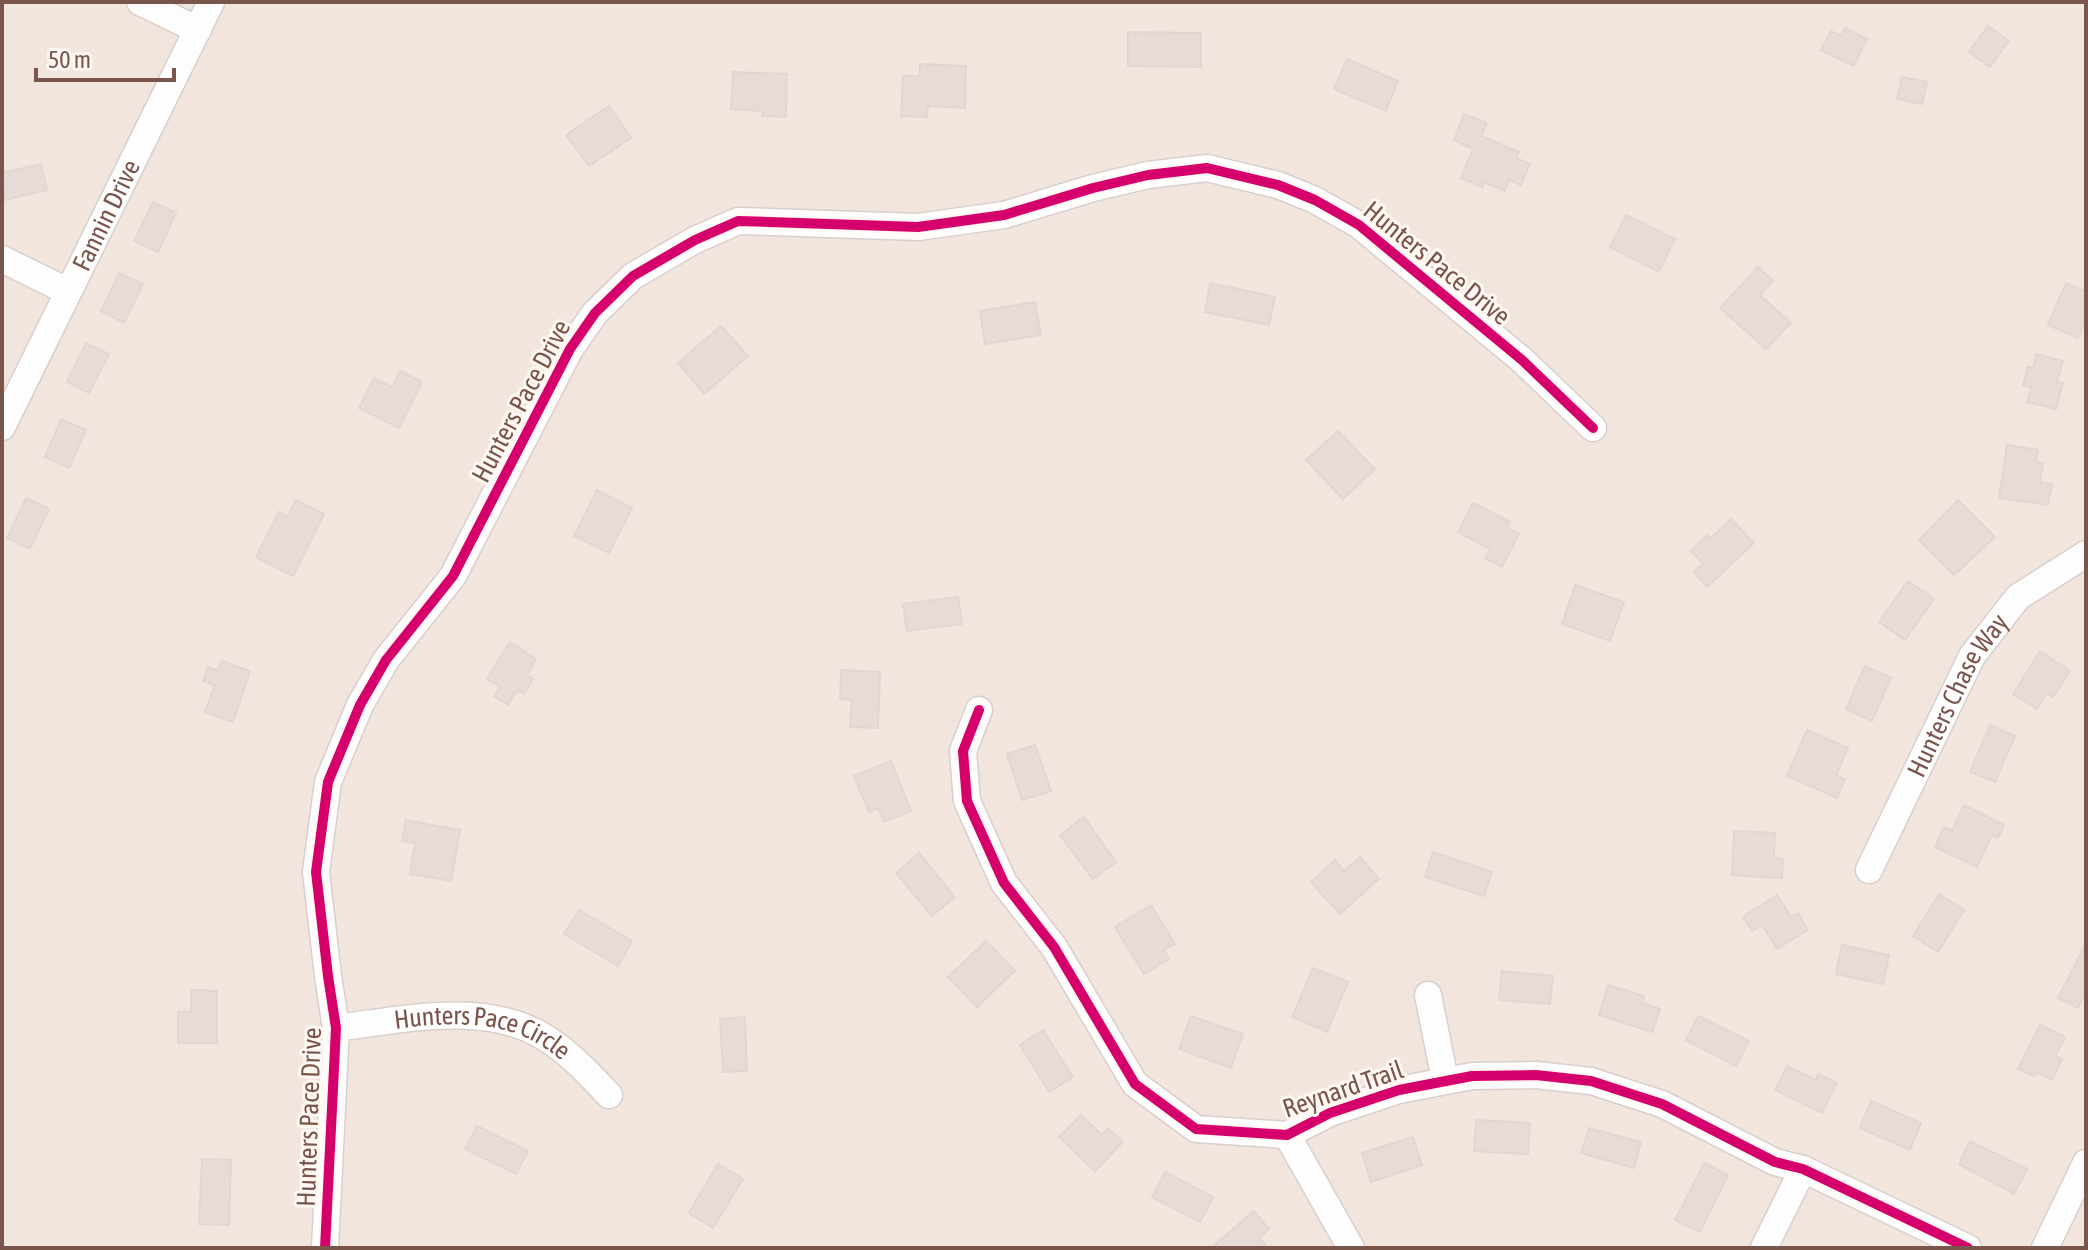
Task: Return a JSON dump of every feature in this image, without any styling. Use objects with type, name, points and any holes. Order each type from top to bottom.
[{"type":"street","points":[[140,2],[198,30]]},
{"type":"street","name":"Fannin Drive","points":[[2,427],[211,2]]},
{"type":"street","name":"Hunters Pace Drive","points":[[325,1248],[336,1028],[316,872],[328,782],[360,705],[386,660],[453,576],[570,349],[595,313],[633,276],[695,240],[738,221],[918,227],[1004,215],[1148,175],[1207,168],[1278,185],[1315,200],[1359,225],[1522,360],[1593,428]]},
{"type":"street","points":[[2,259],[67,291]]},
{"type":"street","name":"Hunters Chase Way","points":[[1869,870],[1972,656],[2018,597],[2086,554]]},
{"type":"street","name":"Reynard Trail","points":[[979,710],[963,751],[967,801],[1004,883],[1054,947],[1135,1084],[1196,1129],[1287,1135],[1330,1113],[1399,1090],[1472,1076],[1536,1075],[1591,1081],[1662,1104],[1775,1162],[1803,1169],[1968,1248]]},
{"type":"street","points":[[1428,995],[1445,1080]]},
{"type":"street","name":"Hunters Pace Circle","points":[[336,1028],[429,1017],[488,1017],[519,1024],[544,1037],[575,1060],[609,1095]]},
{"type":"street","points":[[1287,1135],[1351,1248]]},
{"type":"street","points":[[2045,1248],[2086,1163]]},
{"type":"street","points":[[1764,1248],[1803,1169]]},
{"type":"shaded area","points":[[2,2],[2086,2],[2086,1248],[2,1248]]},
{"type":"building","points":[[1988,26],[2009,41],[1990,67],[1969,52]]},
{"type":"building","points":[[1845,28],[1867,39],[1854,66],[1821,50],[1831,31],[1841,36]]},
{"type":"building","points":[[1128,32],[1201,33],[1201,67],[1128,66]]},
{"type":"building","points":[[1347,59],[1398,81],[1386,111],[1334,89]]},
{"type":"building","points":[[920,64],[966,66],[965,108],[928,106],[927,117],[901,116],[903,76],[920,76]]},
{"type":"building","points":[[733,72],[787,74],[786,117],[762,116],[763,111],[731,109]]},
{"type":"building","points":[[1902,77],[1927,82],[1922,104],[1897,99]]},
{"type":"building","points":[[609,106],[631,138],[589,166],[566,135]]},
{"type":"building","points":[[1464,114],[1487,123],[1481,136],[1519,152],[1516,158],[1530,164],[1521,185],[1509,180],[1505,191],[1484,182],[1482,187],[1461,178],[1473,149],[1454,140]]},
{"type":"building","points":[[41,164],[47,190],[5,200],[2,173]]},
{"type":"building","points":[[153,202],[176,213],[158,252],[134,241]]},
{"type":"building","points":[[1626,215],[1675,239],[1659,272],[1610,247]]},
{"type":"building","points":[[1758,267],[1773,281],[1760,295],[1791,323],[1766,349],[1720,308]]},
{"type":"building","points":[[119,273],[143,284],[124,323],[101,311]]},
{"type":"building","points":[[1210,283],[1275,297],[1269,325],[1205,312]]},
{"type":"building","points":[[2066,283],[2086,292],[2086,320],[2078,338],[2048,325]]},
{"type":"building","points":[[1035,302],[1041,335],[985,344],[980,311]]},
{"type":"building","points":[[721,326],[748,356],[704,394],[678,363]]},
{"type":"building","points":[[86,343],[109,354],[89,393],[67,382]]},
{"type":"building","points":[[2036,354],[2063,361],[2057,382],[2063,383],[2056,409],[2027,402],[2031,387],[2023,385],[2028,367],[2033,368]]},
{"type":"building","points":[[400,371],[422,382],[399,428],[359,408],[374,378],[392,387]]},
{"type":"building","points":[[61,419],[86,430],[69,468],[45,457]]},
{"type":"building","points":[[1338,431],[1375,469],[1343,499],[1306,460]]},
{"type":"building","points":[[2007,445],[2038,450],[2036,462],[2043,463],[2040,483],[2052,484],[2048,505],[1999,498]]},
{"type":"building","points":[[597,490],[632,508],[609,553],[574,536]]},
{"type":"building","points":[[26,498],[49,509],[30,549],[7,538]]},
{"type":"building","points":[[296,500],[324,514],[293,576],[256,557],[279,512],[287,517]]},
{"type":"building","points":[[1958,500],[1995,537],[1954,575],[1919,540]]},
{"type":"building","points":[[1473,503],[1510,522],[1507,528],[1519,534],[1502,567],[1485,558],[1490,549],[1458,532]]},
{"type":"building","points":[[1731,519],[1754,543],[1707,587],[1694,572],[1703,563],[1691,551],[1707,535],[1710,539]]},
{"type":"building","points":[[1908,581],[1934,599],[1905,640],[1879,622]]},
{"type":"building","points":[[1575,585],[1624,602],[1610,641],[1562,624]]},
{"type":"building","points":[[958,597],[962,624],[907,631],[903,604]]},
{"type":"building","points":[[510,642],[536,659],[527,675],[533,679],[524,694],[517,690],[508,705],[494,696],[500,687],[487,679]]},
{"type":"building","points":[[2040,651],[2070,671],[2053,697],[2047,693],[2037,709],[2013,694]]},
{"type":"building","points":[[222,661],[250,671],[233,722],[205,712],[215,685],[203,681],[208,667],[218,671]]},
{"type":"building","points":[[1865,666],[1891,678],[1872,721],[1846,709]]},
{"type":"building","points":[[841,670],[880,672],[878,728],[850,727],[852,700],[840,699]]},
{"type":"building","points":[[1990,725],[2015,736],[1995,782],[1970,772]]},
{"type":"building","points":[[1807,730],[1848,748],[1836,775],[1845,779],[1837,798],[1787,776]]},
{"type":"building","points":[[1035,745],[1051,791],[1022,800],[1007,754]]},
{"type":"building","points":[[891,761],[911,811],[884,822],[878,808],[869,812],[854,776]]},
{"type":"building","points":[[1964,805],[2004,825],[1998,838],[1992,835],[1977,867],[1935,847],[1944,827],[1952,831]]},
{"type":"building","points":[[1084,817],[1116,862],[1093,879],[1060,835]]},
{"type":"building","points":[[406,820],[460,830],[451,881],[410,874],[415,843],[402,841]]},
{"type":"building","points":[[1734,831],[1775,833],[1774,858],[1783,859],[1782,878],[1732,875]]},
{"type":"building","points":[[1433,852],[1492,872],[1484,896],[1425,877]]},
{"type":"building","points":[[919,853],[955,897],[932,916],[896,873]]},
{"type":"building","points":[[1360,857],[1379,879],[1340,914],[1311,882],[1335,860],[1344,871]]},
{"type":"building","points":[[1939,894],[1964,910],[1938,952],[1913,936]]},
{"type":"building","points":[[1777,895],[1791,917],[1798,913],[1808,930],[1777,949],[1762,925],[1752,931],[1743,917]]},
{"type":"building","points":[[1151,905],[1175,944],[1164,950],[1169,959],[1144,974],[1115,927]]},
{"type":"building","points":[[579,910],[632,941],[618,966],[564,934]]},
{"type":"building","points":[[986,941],[1015,971],[977,1007],[948,977]]},
{"type":"building","points":[[2086,943],[2086,992],[2078,1008],[2058,998]]},
{"type":"building","points":[[1842,945],[1889,955],[1883,984],[1836,974]]},
{"type":"building","points":[[1313,968],[1348,982],[1327,1032],[1292,1017]]},
{"type":"building","points":[[1502,971],[1553,976],[1550,1004],[1499,1000]]},
{"type":"building","points":[[1608,985],[1644,996],[1642,1003],[1660,1009],[1652,1032],[1599,1015]]},
{"type":"building","points":[[191,990],[217,991],[217,1043],[178,1043],[178,1012],[191,1012]]},
{"type":"building","points":[[1191,1016],[1243,1034],[1231,1068],[1179,1049]]},
{"type":"building","points":[[1698,1016],[1749,1041],[1736,1066],[1686,1040]]},
{"type":"building","points":[[745,1017],[747,1071],[723,1072],[720,1019]]},
{"type":"building","points":[[2040,1025],[2065,1037],[2055,1056],[2062,1059],[2052,1080],[2036,1072],[2034,1076],[2018,1069]]},
{"type":"building","points":[[1043,1030],[1073,1077],[1049,1092],[1020,1045]]},
{"type":"building","points":[[1787,1066],[1816,1080],[1818,1074],[1837,1083],[1822,1113],[1775,1090]]},
{"type":"building","points":[[1871,1101],[1921,1123],[1910,1150],[1860,1128]]},
{"type":"building","points":[[1081,1115],[1102,1135],[1108,1128],[1123,1142],[1095,1171],[1059,1137]]},
{"type":"building","points":[[1476,1120],[1530,1123],[1528,1154],[1474,1151]]},
{"type":"building","points":[[477,1126],[528,1151],[516,1174],[465,1149]]},
{"type":"building","points":[[1589,1128],[1641,1142],[1634,1168],[1581,1153]]},
{"type":"building","points":[[1413,1137],[1422,1165],[1371,1182],[1362,1153]]},
{"type":"building","points":[[1970,1141],[2027,1169],[2014,1194],[1959,1164]]},
{"type":"building","points":[[202,1159],[231,1160],[229,1225],[199,1224]]},
{"type":"building","points":[[1704,1163],[1728,1175],[1700,1232],[1675,1220]]},
{"type":"building","points":[[718,1164],[743,1179],[713,1228],[689,1213]]},
{"type":"building","points":[[1165,1172],[1213,1197],[1200,1222],[1152,1197]]},
{"type":"building","points":[[1254,1211],[1269,1229],[1259,1238],[1268,1248],[1211,1248]]},
{"type":"cycle path","points":[[325,1248],[336,1028],[316,872],[328,782],[360,705],[386,660],[453,576],[570,349],[595,313],[633,276],[695,240],[738,221],[918,227],[1004,215],[1148,175],[1207,168],[1278,185],[1315,200],[1359,225],[1522,360],[1593,428]]},
{"type":"cycle path","points":[[979,710],[963,751],[967,801],[1004,883],[1054,947],[1135,1084],[1196,1129],[1287,1135],[1330,1113],[1399,1090],[1472,1076],[1536,1075],[1591,1081],[1662,1104],[1775,1162],[1803,1169],[1968,1248]]}]
